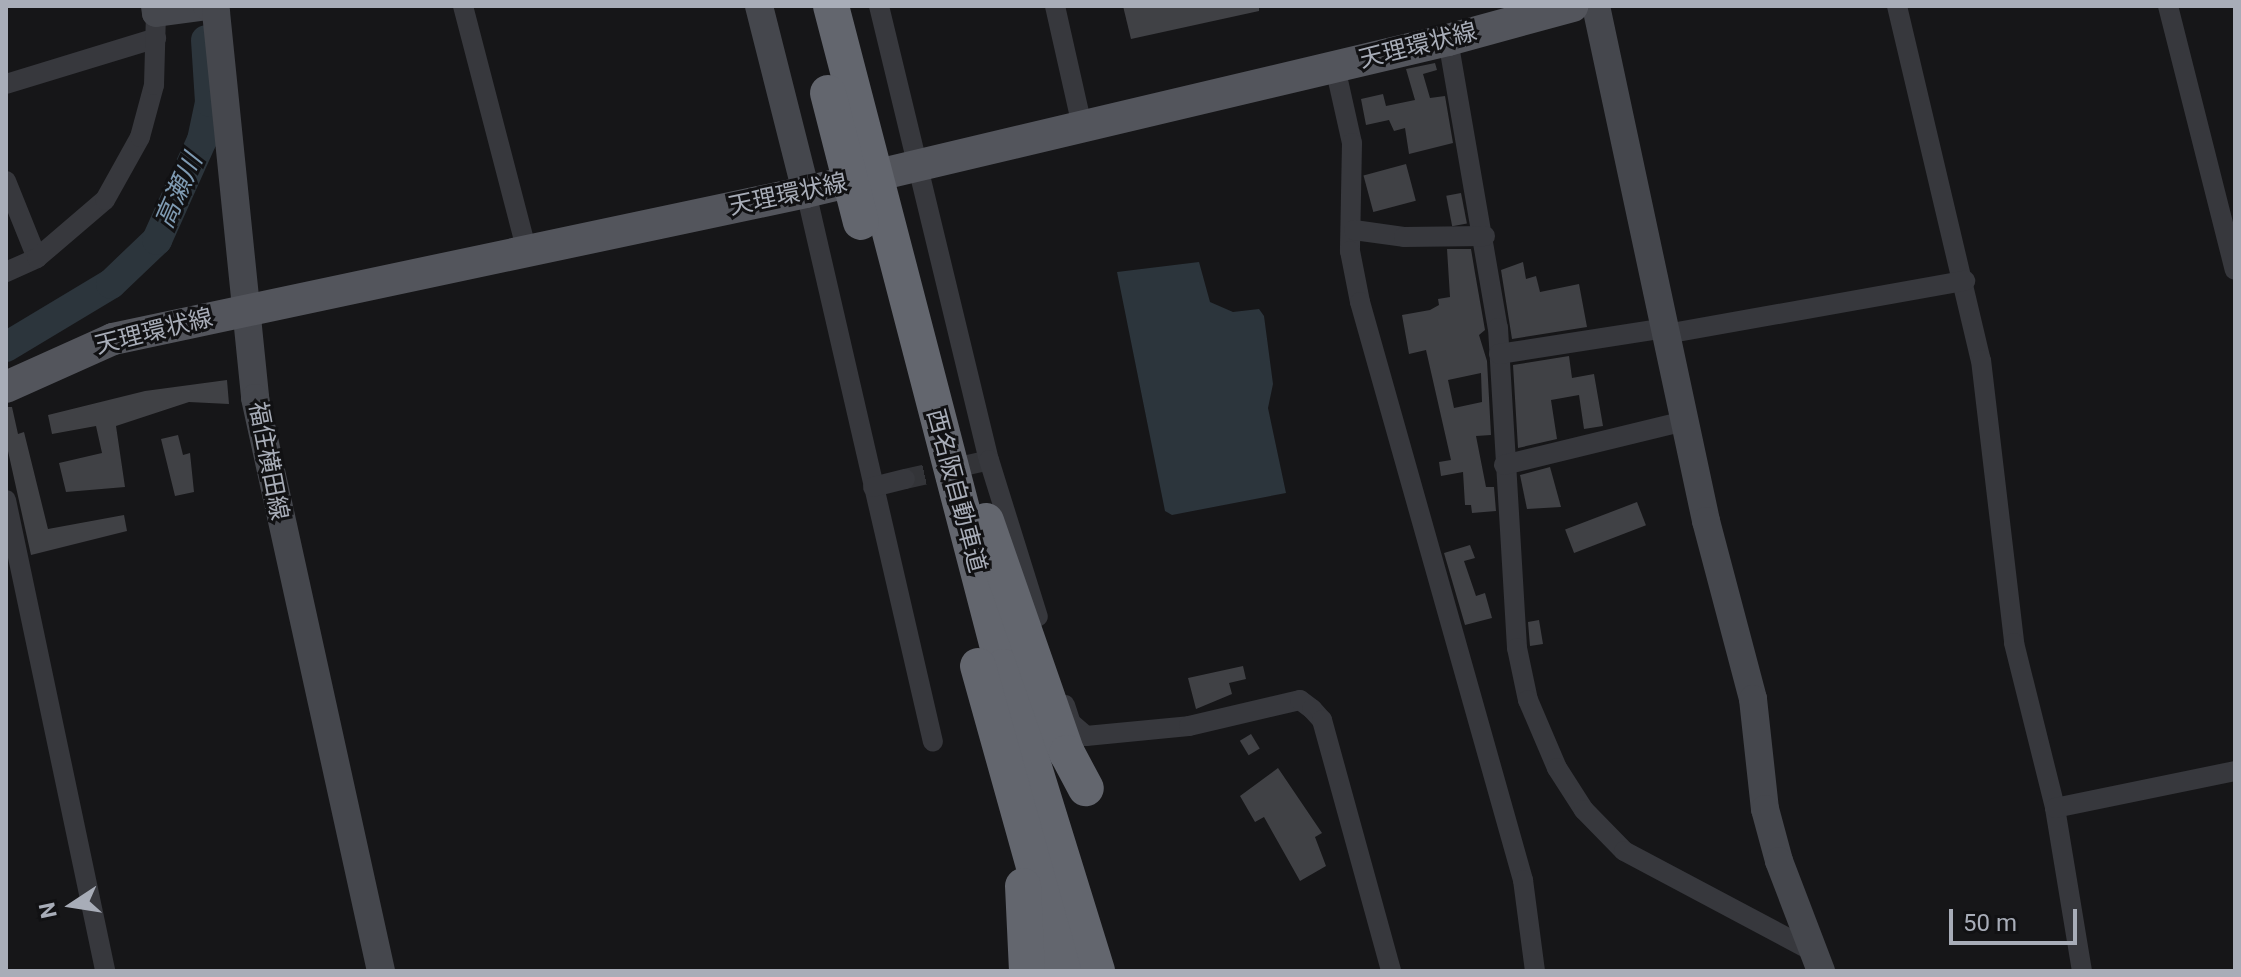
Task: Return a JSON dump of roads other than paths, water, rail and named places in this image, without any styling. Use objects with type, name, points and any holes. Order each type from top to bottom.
[{"type":"highway","name":"西名阪自動車道","points":[[806,6],[899,277],[1003,667],[1067,876],[1109,969]]},
{"type":"highway","name":"西名阪自動車道","points":[[831,6],[863,179],[1020,832],[1063,971]]},
{"type":"highway","points":[[899,277],[916,297],[993,542],[1067,753],[1086,788]]},
{"type":"highway","points":[[1020,832],[1027,971]]},
{"type":"highway","points":[[1020,832],[1045,971]]},
{"type":"main road","name":"天理環状線","points":[[6,387],[113,339],[806,192],[1448,40],[1572,6]]},
{"type":"street","name":"福住横田線","points":[[161,17],[207,6],[216,12],[245,311],[269,475],[381,971]]},
{"type":"street","points":[[463,6],[527,251]]},
{"type":"street","points":[[759,6],[806,192],[933,742]]},
{"type":"street","points":[[879,6],[919,165],[985,461],[1071,723],[1086,736],[1189,726],[1300,700],[1322,720],[1391,971]]},
{"type":"street","points":[[1055,6],[1082,126]]},
{"type":"street","points":[[1596,6],[1684,421],[1753,699],[1765,809],[1779,861],[1818,962]]},
{"type":"street","points":[[1897,6],[1965,281],[1981,360],[2014,643],[2055,808],[2082,971]]},
{"type":"street","points":[[2168,6],[2235,270]]},
{"type":"street","points":[[6,84],[161,17],[154,85],[133,150],[105,200],[37,258],[6,272]]},
{"type":"street","points":[[1448,40],[1485,236],[1499,354],[1517,648],[1528,700],[1557,768],[1584,810],[1624,851],[1818,962]]},
{"type":"street","points":[[1335,67],[1352,143],[1354,230],[1350,251],[1360,302],[1523,880],[1535,971]]},
{"type":"street","points":[[6,181],[37,258]]},
{"type":"street","points":[[1354,230],[1404,237],[1485,236]]},
{"type":"street","points":[[1499,354],[1665,331],[1965,281]]},
{"type":"street","points":[[1504,465],[1684,421]]},
{"type":"street","points":[[873,487],[905,479]]},
{"type":"street","points":[[6,500],[105,971]]},
{"type":"street","points":[[2055,808],[2235,771]]},
{"type":"waterway","name":"高瀬川","points":[[6,347],[111,284],[157,240],[202,140],[210,102],[206,40]]},
{"type":"tunnel","points":[[905,479],[981,462]]}]
